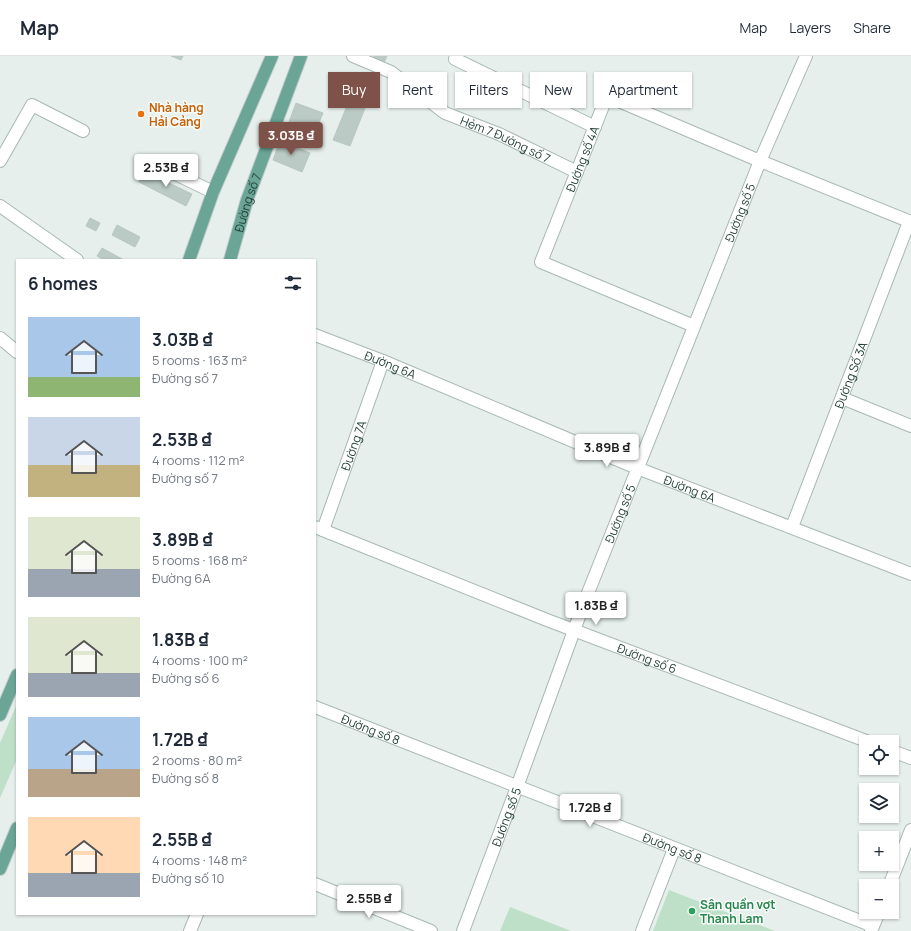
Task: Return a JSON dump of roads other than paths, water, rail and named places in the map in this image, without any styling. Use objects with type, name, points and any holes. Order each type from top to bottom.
[{"type":"main road","points":[[189,259],[214,192],[272,56]]},
{"type":"main road","name":"Đường số 7","points":[[230,259],[247,200],[301,56]]},
{"type":"main road","points":[[0,715],[16,677]]},
{"type":"main road","points":[[0,869],[16,830]]},
{"type":"street","name":"Hẻm 7 Đường số 7","points":[[353,56],[391,72],[445,113],[499,134],[577,172]]},
{"type":"street","points":[[456,56],[455,59],[595,127]]},
{"type":"street","name":"Đường số 5","points":[[463,931],[574,630],[637,468],[760,161],[806,56]]},
{"type":"street","name":"Đường số 4A","points":[[694,326],[541,262],[607,96],[760,161],[910,222]]},
{"type":"street","points":[[0,161],[32,105],[83,131]]},
{"type":"street","points":[[158,165],[214,192]]},
{"type":"street","points":[[0,206],[76,259]]},
{"type":"street","name":"Đường Số 3A","points":[[792,527],[910,222]]},
{"type":"street","name":"Đường 6A","points":[[316,335],[383,361],[637,468],[911,574]]},
{"type":"street","points":[[0,338],[16,351]]},
{"type":"street","name":"Đường 7A","points":[[319,528],[383,361]]},
{"type":"street","points":[[842,398],[911,426]]},
{"type":"street","name":"Đường số 6","points":[[319,528],[574,630],[859,738]]},
{"type":"street","name":"Đường số 8","points":[[316,707],[872,929]]},
{"type":"street","points":[[899,753],[911,758]]},
{"type":"street","points":[[892,879],[911,830]]},
{"type":"street","points":[[642,931],[674,849]]},
{"type":"street","points":[[316,884],[431,931]]},
{"type":"street","points":[[190,931],[196,915]]},
{"type":"street","points":[[872,929],[876,919]]},
{"type":"place","name":"Nhà hàng Hải Cảng","points":[[141,114]]},
{"type":"place","name":"Sân quần vợt Thanh Lam","points":[[692,911]]}]
